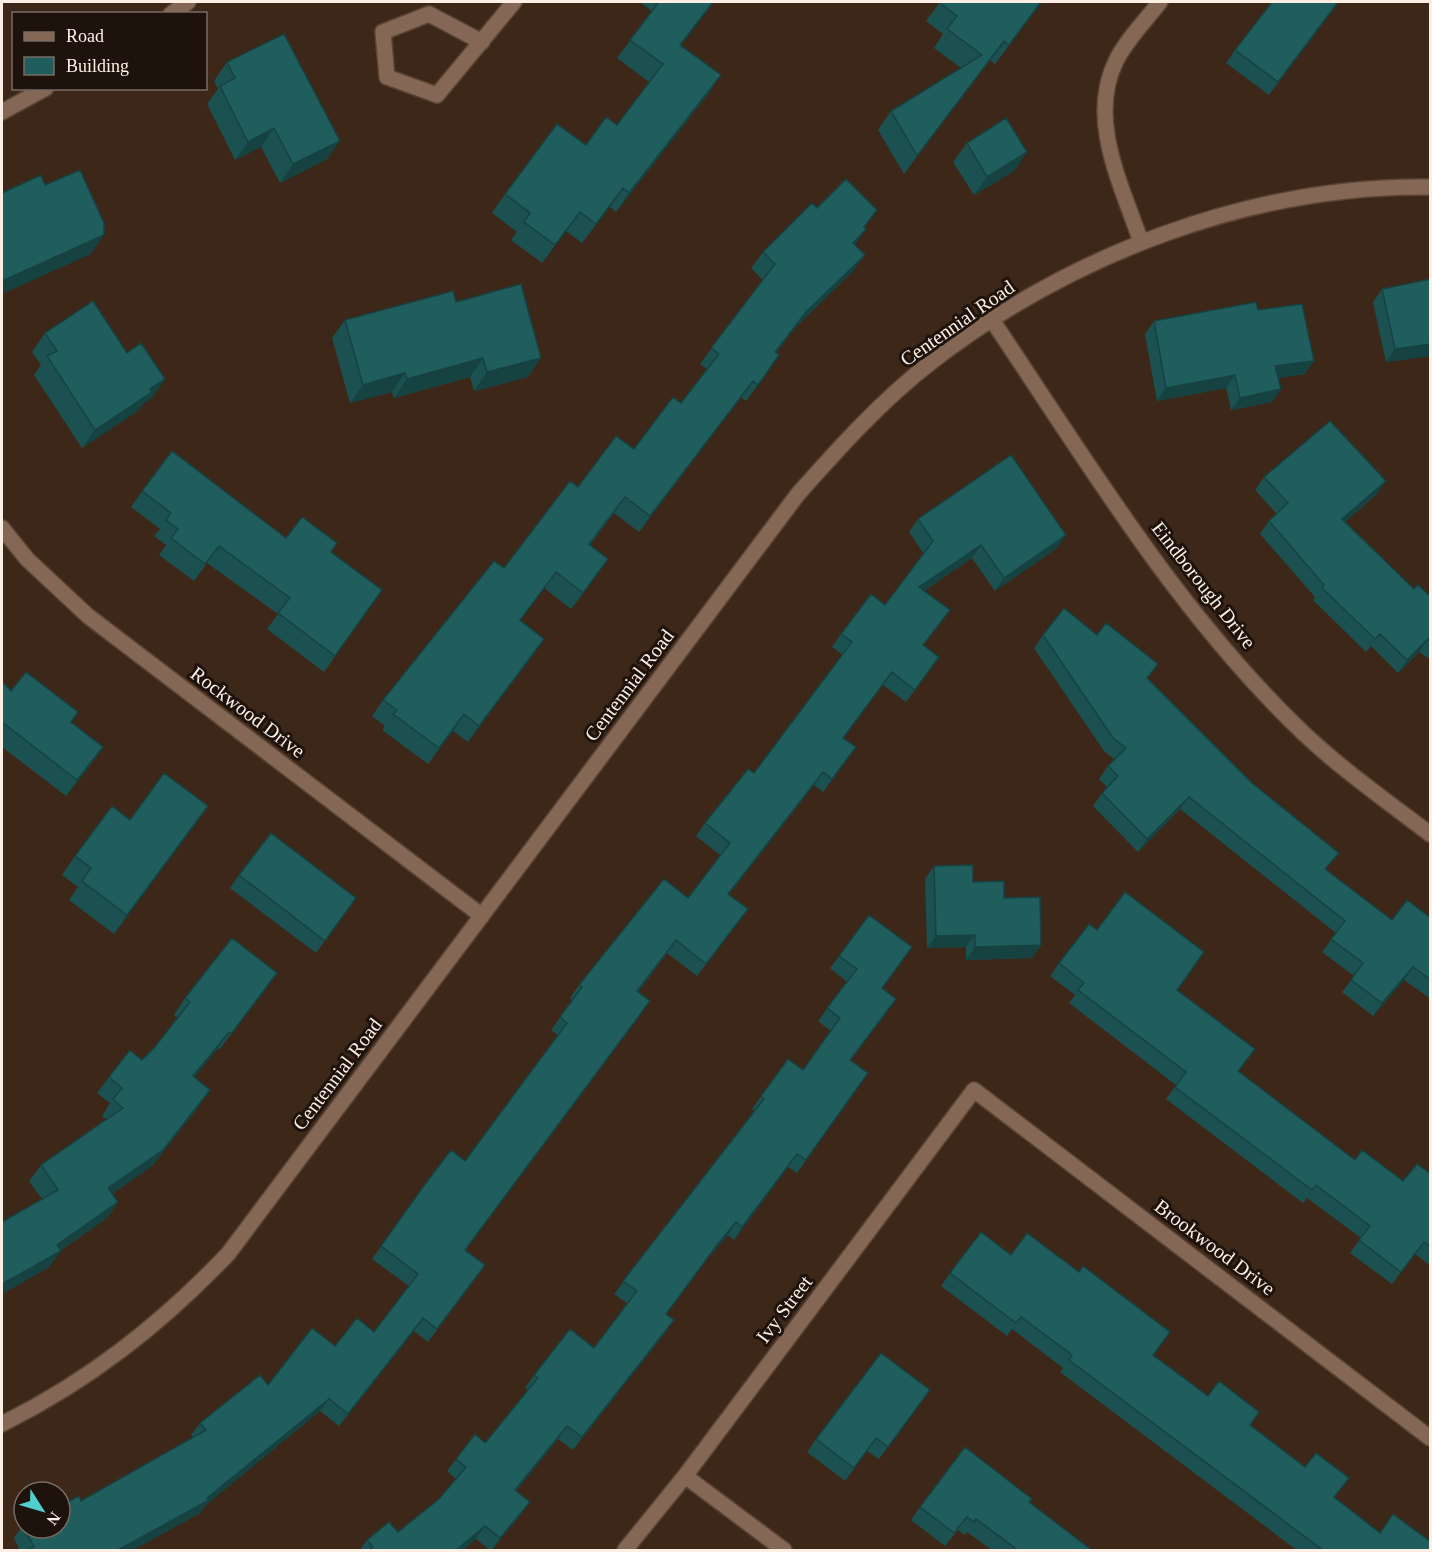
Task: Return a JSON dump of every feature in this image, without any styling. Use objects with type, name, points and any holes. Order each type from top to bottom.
[{"type":"street","points":[[174,12],[188,2]]},
{"type":"street","points":[[482,42],[429,14],[383,32],[387,77],[437,95],[482,42],[514,2]]},
{"type":"street","points":[[1141,242],[1108,142],[1104,117],[1108,84],[1116,60],[1160,2]]},
{"type":"street","points":[[2,112],[42,90]]},
{"type":"street","name":"Centennial Road","points":[[2,1424],[57,1395],[117,1355],[183,1302],[228,1254],[798,494],[855,430],[929,363],[992,320],[1073,272],[1141,242],[1219,216],[1303,197],[1402,186],[1431,187]]},
{"type":"street","name":"Eindborough Drive","points":[[992,320],[1164,573],[1235,661],[1293,724],[1358,780],[1431,834]]},
{"type":"street","name":"Rockwood Drive","points":[[2,528],[27,559],[88,616],[482,916]]},
{"type":"street","name":"Brookwood Drive","points":[[974,1090],[1431,1438]]},
{"type":"street","name":"Ivy Street","points":[[625,1551],[685,1476],[974,1090]]},
{"type":"street","points":[[685,1476],[783,1551]]},
{"type":"building","points":[[659,2],[713,2],[680,45],[721,75],[629,193],[623,188],[596,224],[580,212],[555,245],[524,222],[530,213],[505,194],[557,124],[586,145],[606,117],[617,125],[663,64],[630,40]]},
{"type":"building","points":[[939,2],[1041,2],[1009,45],[1004,41],[917,156],[891,111],[982,55],[947,29],[957,16]]},
{"type":"building","points":[[1272,2],[1338,2],[1278,82],[1235,50]]},
{"type":"building","points":[[284,34],[340,141],[293,164],[274,128],[248,142],[220,86],[235,78],[227,62]]},
{"type":"building","points":[[1006,118],[1027,152],[987,177],[967,143]]},
{"type":"building","points":[[80,170],[104,223],[104,235],[2,281],[2,193],[41,175],[45,185]]},
{"type":"building","points":[[846,179],[877,210],[864,227],[866,229],[853,243],[865,255],[806,312],[775,352],[779,355],[758,385],[753,381],[650,516],[625,497],[589,544],[608,559],[583,593],[556,572],[520,620],[544,639],[479,726],[464,714],[439,748],[393,714],[397,710],[383,700],[494,561],[504,568],[570,481],[578,487],[616,436],[634,449],[673,397],[681,403],[719,354],[711,348],[775,264],[763,252],[812,203],[817,208]]},
{"type":"building","points":[[1431,279],[1431,344],[1395,349],[1382,289]]},
{"type":"building","points":[[521,284],[541,358],[487,372],[483,358],[407,379],[405,373],[363,385],[345,320],[453,291],[456,302]]},
{"type":"building","points":[[93,301],[127,353],[141,343],[165,379],[150,389],[152,392],[95,430],[47,356],[57,351],[45,333]]},
{"type":"building","points":[[1256,302],[1258,310],[1302,304],[1314,361],[1275,366],[1281,389],[1240,398],[1235,375],[1166,388],[1154,321]]},
{"type":"building","points":[[1330,421],[1386,481],[1342,519],[1414,589],[1418,585],[1431,597],[1431,641],[1428,639],[1407,660],[1380,634],[1375,639],[1322,588],[1324,585],[1269,521],[1288,503],[1264,477]]},
{"type":"building","points":[[172,451],[286,538],[302,517],[337,543],[331,552],[382,590],[335,656],[278,613],[290,598],[219,546],[205,564],[171,538],[178,529],[166,520],[171,513],[142,491]]},
{"type":"building","points":[[1011,455],[1066,535],[1004,578],[981,545],[919,587],[950,610],[923,645],[939,657],[915,690],[892,672],[843,738],[856,747],[832,779],[823,772],[728,894],[748,909],[706,964],[676,940],[637,991],[650,1001],[465,1250],[485,1265],[437,1329],[423,1318],[348,1414],[329,1399],[207,1498],[209,1500],[116,1551],[26,1551],[34,1547],[30,1540],[72,1540],[72,1500],[79,1496],[81,1501],[206,1430],[200,1423],[260,1375],[268,1385],[312,1328],[335,1346],[357,1318],[374,1332],[418,1274],[381,1246],[451,1150],[465,1161],[567,1023],[560,1017],[582,987],[579,985],[664,879],[688,898],[730,843],[705,823],[748,769],[754,773],[852,642],[841,634],[871,594],[885,605],[933,541],[918,519]]},
{"type":"building","points":[[1064,608],[1097,635],[1106,623],[1158,664],[1147,678],[1252,783],[1339,853],[1325,869],[1392,920],[1407,900],[1431,918],[1431,980],[1413,967],[1382,1003],[1351,980],[1363,963],[1331,939],[1345,921],[1189,797],[1147,839],[1102,793],[1118,776],[1108,766],[1126,748],[1113,738],[1043,635]]},
{"type":"building","points":[[26,672],[78,712],[71,722],[103,747],[77,780],[2,722],[2,681],[11,691]]},
{"type":"building","points":[[164,773],[208,806],[127,915],[82,881],[91,868],[75,856],[112,806],[130,820]]},
{"type":"building","points":[[271,833],[356,898],[325,941],[239,875]]},
{"type":"building","points":[[973,865],[973,882],[1004,881],[1004,898],[1040,897],[1041,945],[975,947],[975,935],[936,936],[934,866]]},
{"type":"building","points":[[1125,892],[1204,952],[1177,990],[1255,1049],[1238,1071],[1355,1160],[1362,1150],[1403,1181],[1417,1164],[1431,1174],[1431,1247],[1424,1242],[1401,1272],[1359,1240],[1370,1226],[1316,1185],[1312,1190],[1175,1087],[1186,1072],[1078,990],[1084,983],[1059,963],[1089,924],[1097,930]]},
{"type":"building","points":[[869,915],[912,947],[882,988],[896,999],[850,1060],[868,1073],[806,1160],[797,1154],[742,1227],[736,1222],[717,1245],[666,1314],[674,1320],[582,1437],[567,1426],[515,1490],[530,1502],[500,1538],[485,1526],[455,1551],[368,1551],[373,1547],[367,1540],[389,1522],[398,1532],[439,1499],[466,1467],[456,1459],[475,1434],[485,1443],[538,1378],[534,1375],[570,1329],[594,1348],[637,1291],[623,1281],[764,1099],[761,1096],[788,1059],[803,1070],[840,1018],[827,1008],[857,969],[839,956]]},
{"type":"building","points":[[232,938],[277,973],[231,1034],[229,1032],[193,1076],[210,1090],[163,1150],[108,1188],[118,1202],[57,1245],[61,1251],[2,1284],[2,1222],[58,1190],[41,1165],[123,1108],[113,1099],[122,1088],[109,1077],[130,1050],[142,1060],[154,1048],[190,1002],[185,998]]},
{"type":"building","points":[[981,1232],[1011,1255],[1027,1233],[1079,1272],[1083,1266],[1170,1332],[1153,1355],[1208,1396],[1219,1381],[1259,1412],[1250,1425],[1305,1467],[1316,1453],[1349,1478],[1334,1497],[1380,1533],[1393,1514],[1431,1542],[1431,1551],[1324,1551],[1069,1360],[1072,1355],[1021,1317],[1016,1323],[950,1273]]},
{"type":"building","points":[[881,1353],[930,1390],[888,1447],[876,1438],[854,1468],[816,1439]]},
{"type":"building","points":[[965,1447],[1032,1499],[1029,1502],[1093,1551],[1019,1551],[976,1519],[974,1522],[967,1517],[954,1533],[920,1507]]}]
